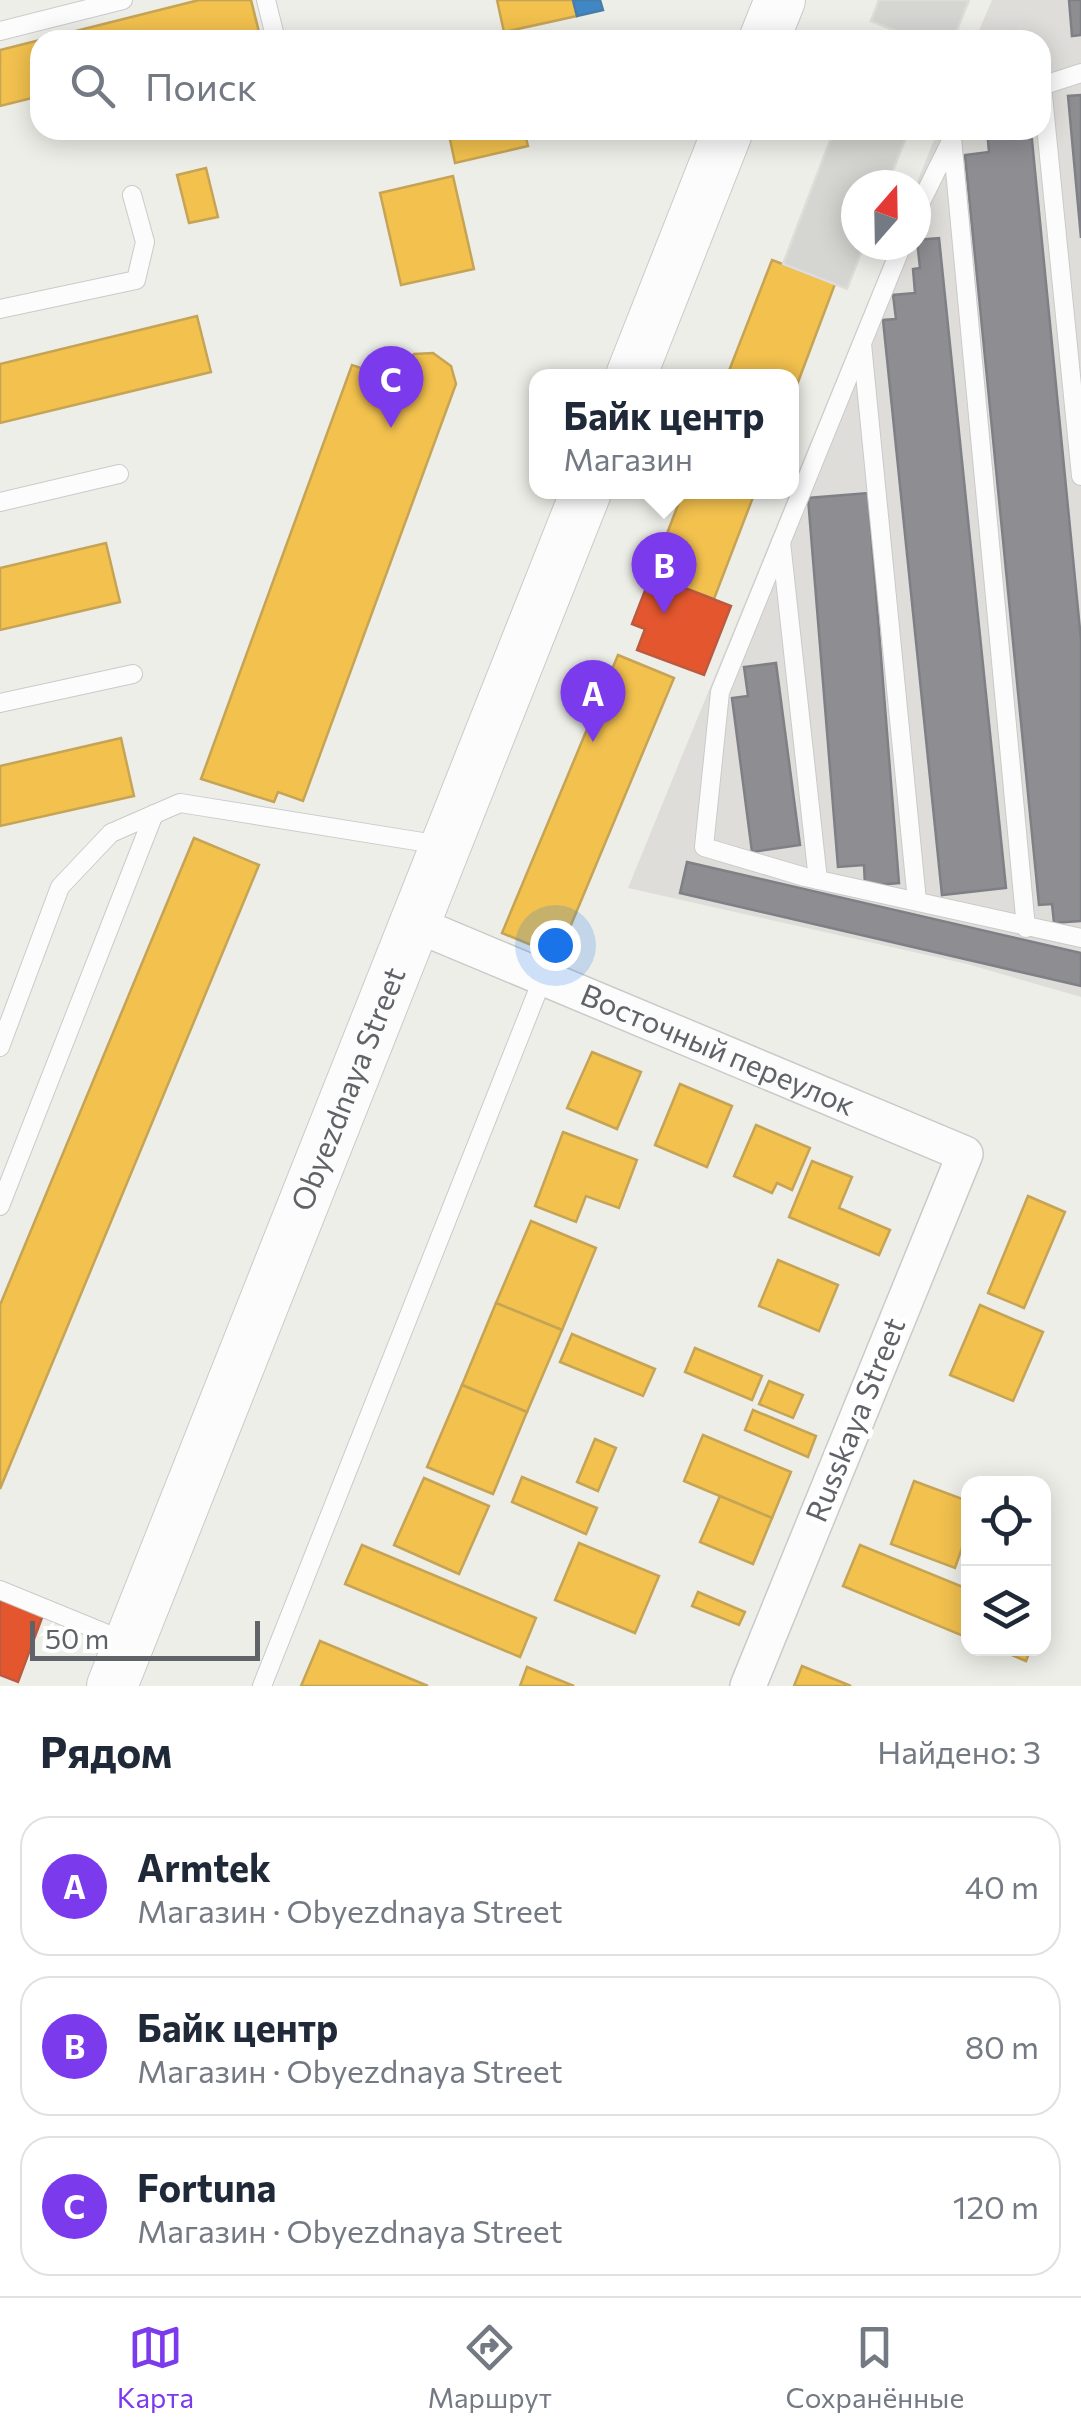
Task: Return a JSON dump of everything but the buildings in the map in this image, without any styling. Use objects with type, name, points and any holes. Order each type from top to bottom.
[{"type":"main road","points":[[768,30],[780,0]]},
{"type":"main road","points":[[634,369],[724,140]]},
{"type":"main road","name":"Obyezdnaya Street","points":[[120,1664],[583,499]]},
{"type":"street","name":"Восточный переулок","points":[[416,924],[965,1154]]},
{"type":"street","name":"Russkaya Street","points":[[748,1686],[965,1154]]},
{"type":"lane","points":[[0,31],[123,0]]},
{"type":"lane","points":[[266,0],[274,30]]},
{"type":"lane","points":[[1051,83],[1081,73]]},
{"type":"lane","points":[[931,181],[951,140]]},
{"type":"lane","points":[[955,140],[1026,928]]},
{"type":"lane","points":[[1047,140],[1081,476]]},
{"type":"lane","points":[[0,309],[136,280],[145,242],[132,196]]},
{"type":"lane","points":[[799,495],[895,260]]},
{"type":"lane","points":[[861,338],[918,901]]},
{"type":"lane","points":[[0,502],[119,474]]},
{"type":"lane","points":[[797,499],[720,692],[704,847],[818,880],[1081,938]]},
{"type":"lane","points":[[781,540],[818,880]]},
{"type":"lane","points":[[0,703],[133,674]]},
{"type":"lane","points":[[0,1048],[60,887],[112,833],[180,802],[447,846]]},
{"type":"lane","points":[[0,1206],[154,814]]},
{"type":"lane","points":[[262,1686],[542,980]]},
{"type":"lane","points":[[0,1590],[120,1664]]},
{"type":"shaded area","points":[[992,0],[1081,0],[1081,997],[967,964],[628,888],[787,499],[799,499],[799,470],[885,260],[931,260],[931,170],[922,170],[934,140],[1051,140],[1051,30],[979,30]]},
{"type":"place","name":"Fortuna","points":[[391,428]]},
{"type":"place","name":"Байк центр","points":[[664,614]]},
{"type":"place","name":"Armtek","points":[[593,742]]}]
